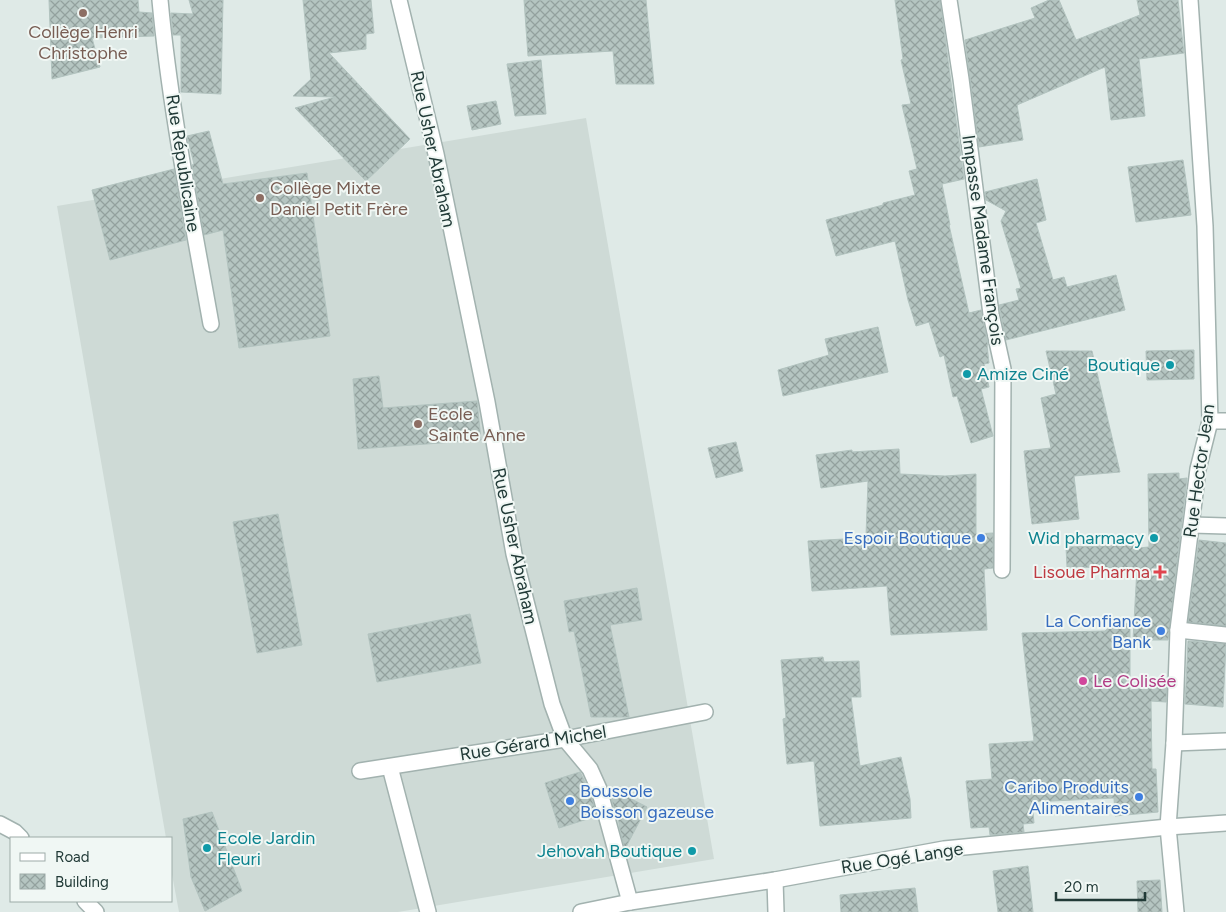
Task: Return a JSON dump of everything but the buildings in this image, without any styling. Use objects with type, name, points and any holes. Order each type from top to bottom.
[{"type":"street","name":"Rue Républicaine","points":[[160,0],[179,147],[211,324]]},
{"type":"street","name":"Rue Usher Abraham","points":[[399,0],[438,164],[486,402],[514,554],[552,704],[565,740],[590,769],[599,789],[630,902]]},
{"type":"street","name":"Impasse Madame François","points":[[949,0],[991,314],[1003,369],[1002,570]]},
{"type":"street","name":"Rue Hector Jean","points":[[1176,912],[1168,827],[1174,743],[1178,630],[1198,469],[1210,421],[1205,226],[1190,0]]},
{"type":"street","points":[[1210,421],[1226,421]]},
{"type":"street","points":[[1192,526],[1226,526]]},
{"type":"street","points":[[1178,630],[1226,635]]},
{"type":"street","name":"Rue Gérard Michel","points":[[360,771],[565,740],[705,712]]},
{"type":"street","points":[[1174,743],[1226,741]]},
{"type":"street","points":[[390,766],[428,912]]},
{"type":"street","name":"Rue Ogé Lange","points":[[581,912],[630,902],[775,880],[944,849],[1226,823]]},
{"type":"street","points":[[0,824],[20,837]]},
{"type":"street","points":[[775,880],[776,912]]},
{"type":"street","points":[[86,902],[96,912]]},
{"type":"shaded area","points":[[586,118],[714,859],[398,912],[179,912],[172,874],[172,837],[166,837],[57,206]]},
{"type":"place","name":"Collège Henri Christophe","points":[[83,13]]},
{"type":"place","name":"Collège Mixte Daniel Petit Frère","points":[[260,198]]},
{"type":"place","name":"Boutique","points":[[1170,365]]},
{"type":"place","name":"Amize Ciné","points":[[967,374]]},
{"type":"place","name":"Ecole Sainte Anne","points":[[418,424]]},
{"type":"place","name":"Espoir Boutique","points":[[981,538]]},
{"type":"place","name":"Wid pharmacy","points":[[1154,538]]},
{"type":"place","name":"Lisoue Pharma","points":[[1160,572]]},
{"type":"place","name":"La Confiance Bank","points":[[1161,631]]},
{"type":"place","name":"Le Colisée","points":[[1083,681]]},
{"type":"place","name":"Caribo Produits Alimentaires","points":[[1139,797]]},
{"type":"place","name":"Boussole Boisson gazeuse","points":[[570,801]]},
{"type":"place","name":"Ecole Jardin Fleuri","points":[[207,848]]},
{"type":"place","name":"Jehovah Boutique","points":[[692,851]]}]
